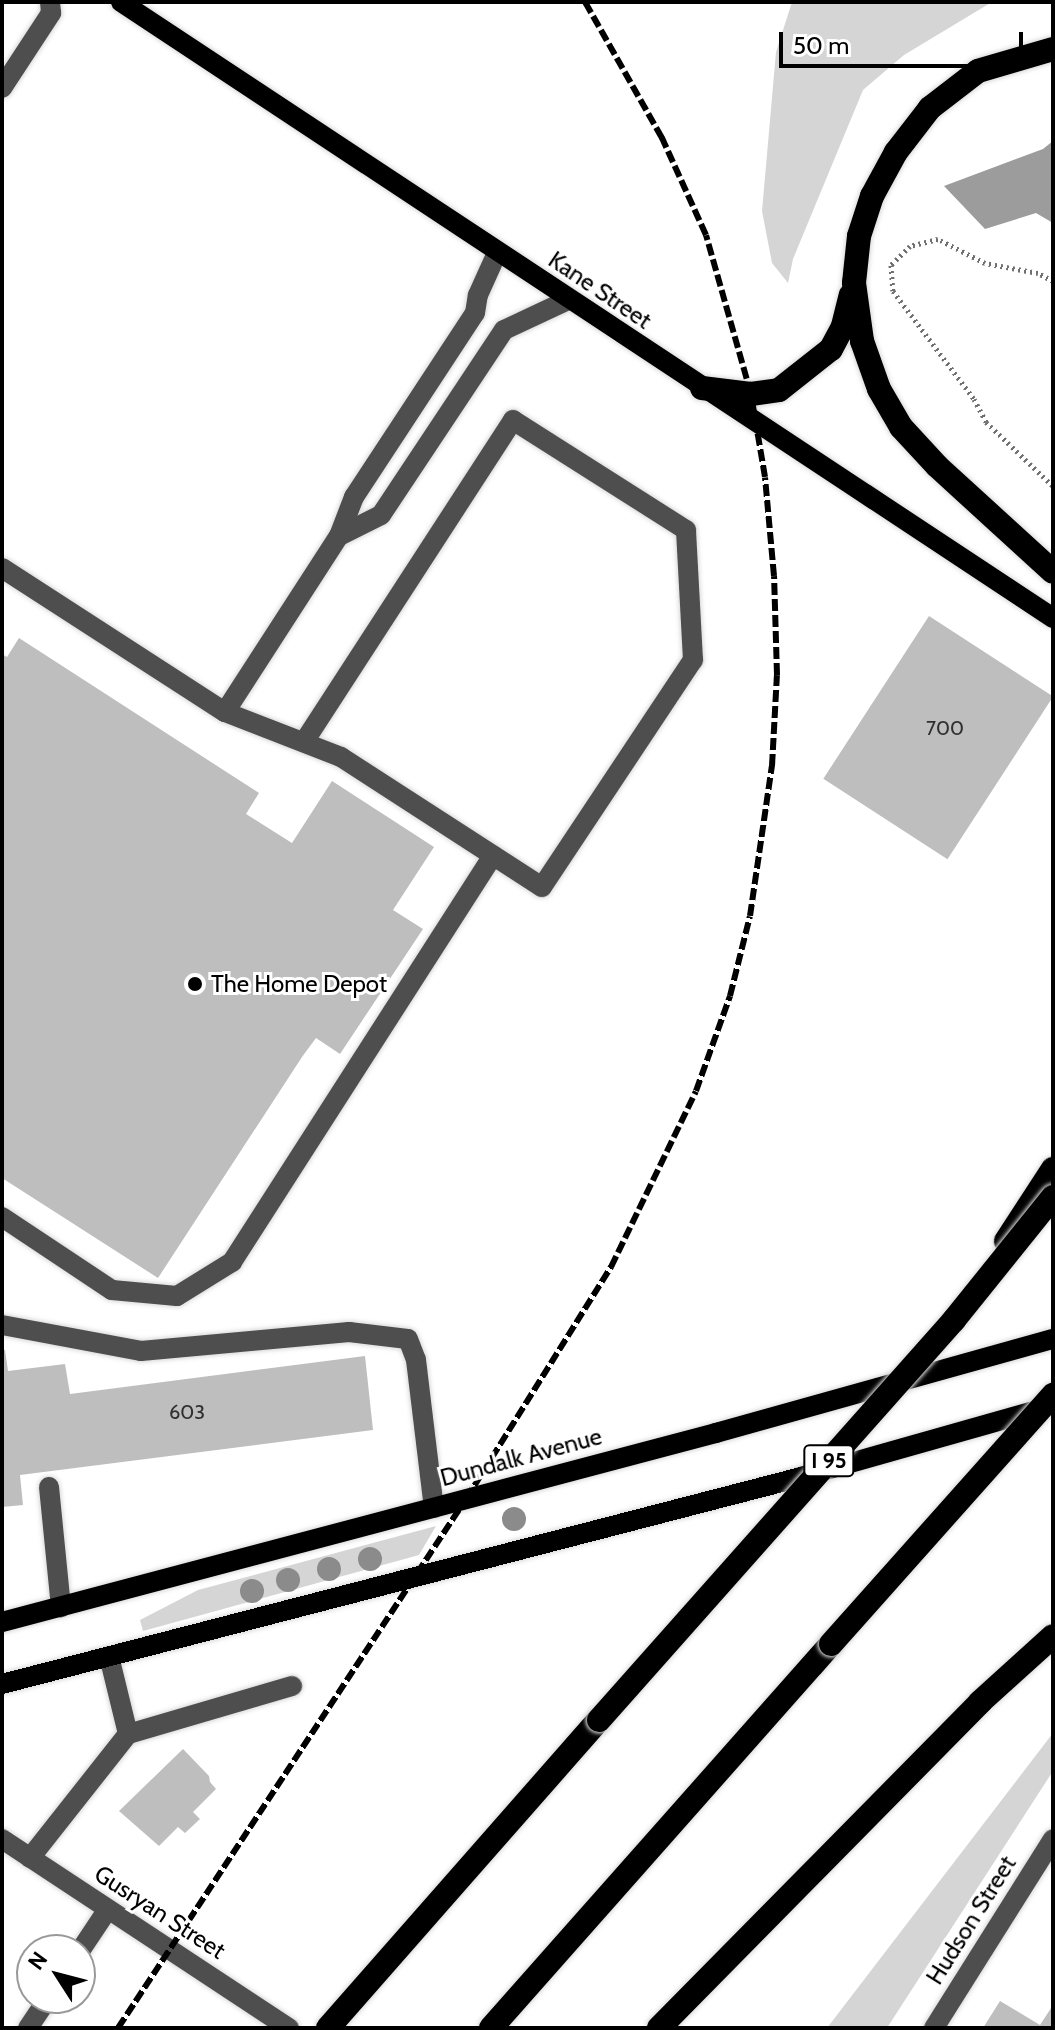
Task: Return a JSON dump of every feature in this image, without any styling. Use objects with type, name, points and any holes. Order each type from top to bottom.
[{"type":"highway","points":[[702,388],[751,394],[779,390],[804,374],[831,349],[843,326],[854,283],[859,236],[872,196],[896,152],[930,108],[978,71],[1053,49]]},
{"type":"highway","points":[[854,283],[862,341],[879,389],[901,427],[937,466],[1053,572]]},
{"type":"highway","points":[[954,1320],[1053,1169]]},
{"type":"highway","name":"I 95","points":[[328,2028],[954,1320],[1053,1197]]},
{"type":"highway","points":[[491,2028],[1053,1395]]},
{"type":"highway","points":[[659,2028],[980,1702],[1053,1636]]},
{"type":"main road","name":"Kane Street","points":[[121,2],[1053,618]]},
{"type":"main road","name":"Dundalk Avenue","points":[[2,1622],[1053,1339]]},
{"type":"main road","points":[[2,1684],[801,1477],[1053,1406]]},
{"type":"street","points":[[2,88],[51,13],[50,2]]},
{"type":"street","points":[[225,712],[339,536],[354,497],[475,313],[478,295],[497,253]]},
{"type":"street","points":[[339,536],[381,515],[504,330],[568,300]]},
{"type":"street","points":[[2,568],[225,712],[341,757],[542,887],[693,660],[686,530],[513,420],[304,742]]},
{"type":"street","points":[[2,1217],[112,1290],[177,1296],[232,1262],[493,856]]},
{"type":"street","points":[[2,1325],[141,1351],[349,1332],[408,1339],[416,1360],[434,1508]]},
{"type":"street","points":[[49,1487],[61,1607]]},
{"type":"street","points":[[109,1656],[128,1734]]},
{"type":"street","points":[[30,1858],[128,1734],[292,1686]]},
{"type":"street","name":"Gusryan Street","points":[[2,1839],[289,2028]]},
{"type":"street","name":"Hudson Street","points":[[934,2028],[1053,1839]]},
{"type":"street","points":[[91,1934],[108,1909]]},
{"type":"path","points":[[1053,281],[1038,273],[985,263],[938,239],[910,246],[891,265],[893,291],[974,399],[986,422],[1053,486]]},
{"type":"shaded area","points":[[792,2],[992,2],[904,55],[863,90],[793,259],[788,283],[772,263],[762,211],[776,52]]},
{"type":"shaded area","points":[[1053,141],[1053,223],[1036,213],[985,229],[944,186],[1043,149]]},
{"type":"shaded area","points":[[436,1526],[419,1555],[143,1631],[140,1620],[198,1590]]},
{"type":"shaded area","points":[[1053,1733],[1053,1771],[887,2028],[827,2028]]},
{"type":"building","points":[[929,616],[1053,697],[947,859],[823,779]]},
{"type":"building","name":"The Home Depot","points":[[19,638],[259,793],[246,814],[292,843],[332,781],[434,847],[393,910],[423,929],[340,1054],[316,1038],[158,1278],[2,1178],[2,654],[7,657]]},
{"type":"building","points":[[2,1349],[5,1350],[8,1371],[65,1364],[70,1394],[365,1356],[373,1430],[20,1475],[23,1505],[2,1507]]},
{"type":"building","points":[[183,1749],[209,1776],[216,1789],[193,1812],[200,1819],[185,1833],[178,1827],[159,1846],[119,1811]]},
{"type":"building","points":[[1000,2001],[1040,2025],[1053,2005],[1053,2028],[983,2028]]},
{"type":"railway","points":[[118,2028],[466,1499],[611,1267],[696,1091],[730,996],[750,916],[772,766],[777,675],[774,576],[765,477],[751,394],[706,235],[662,138],[585,2]]},
{"type":"place","name":"The Home Depot","points":[[195,984]]}]
